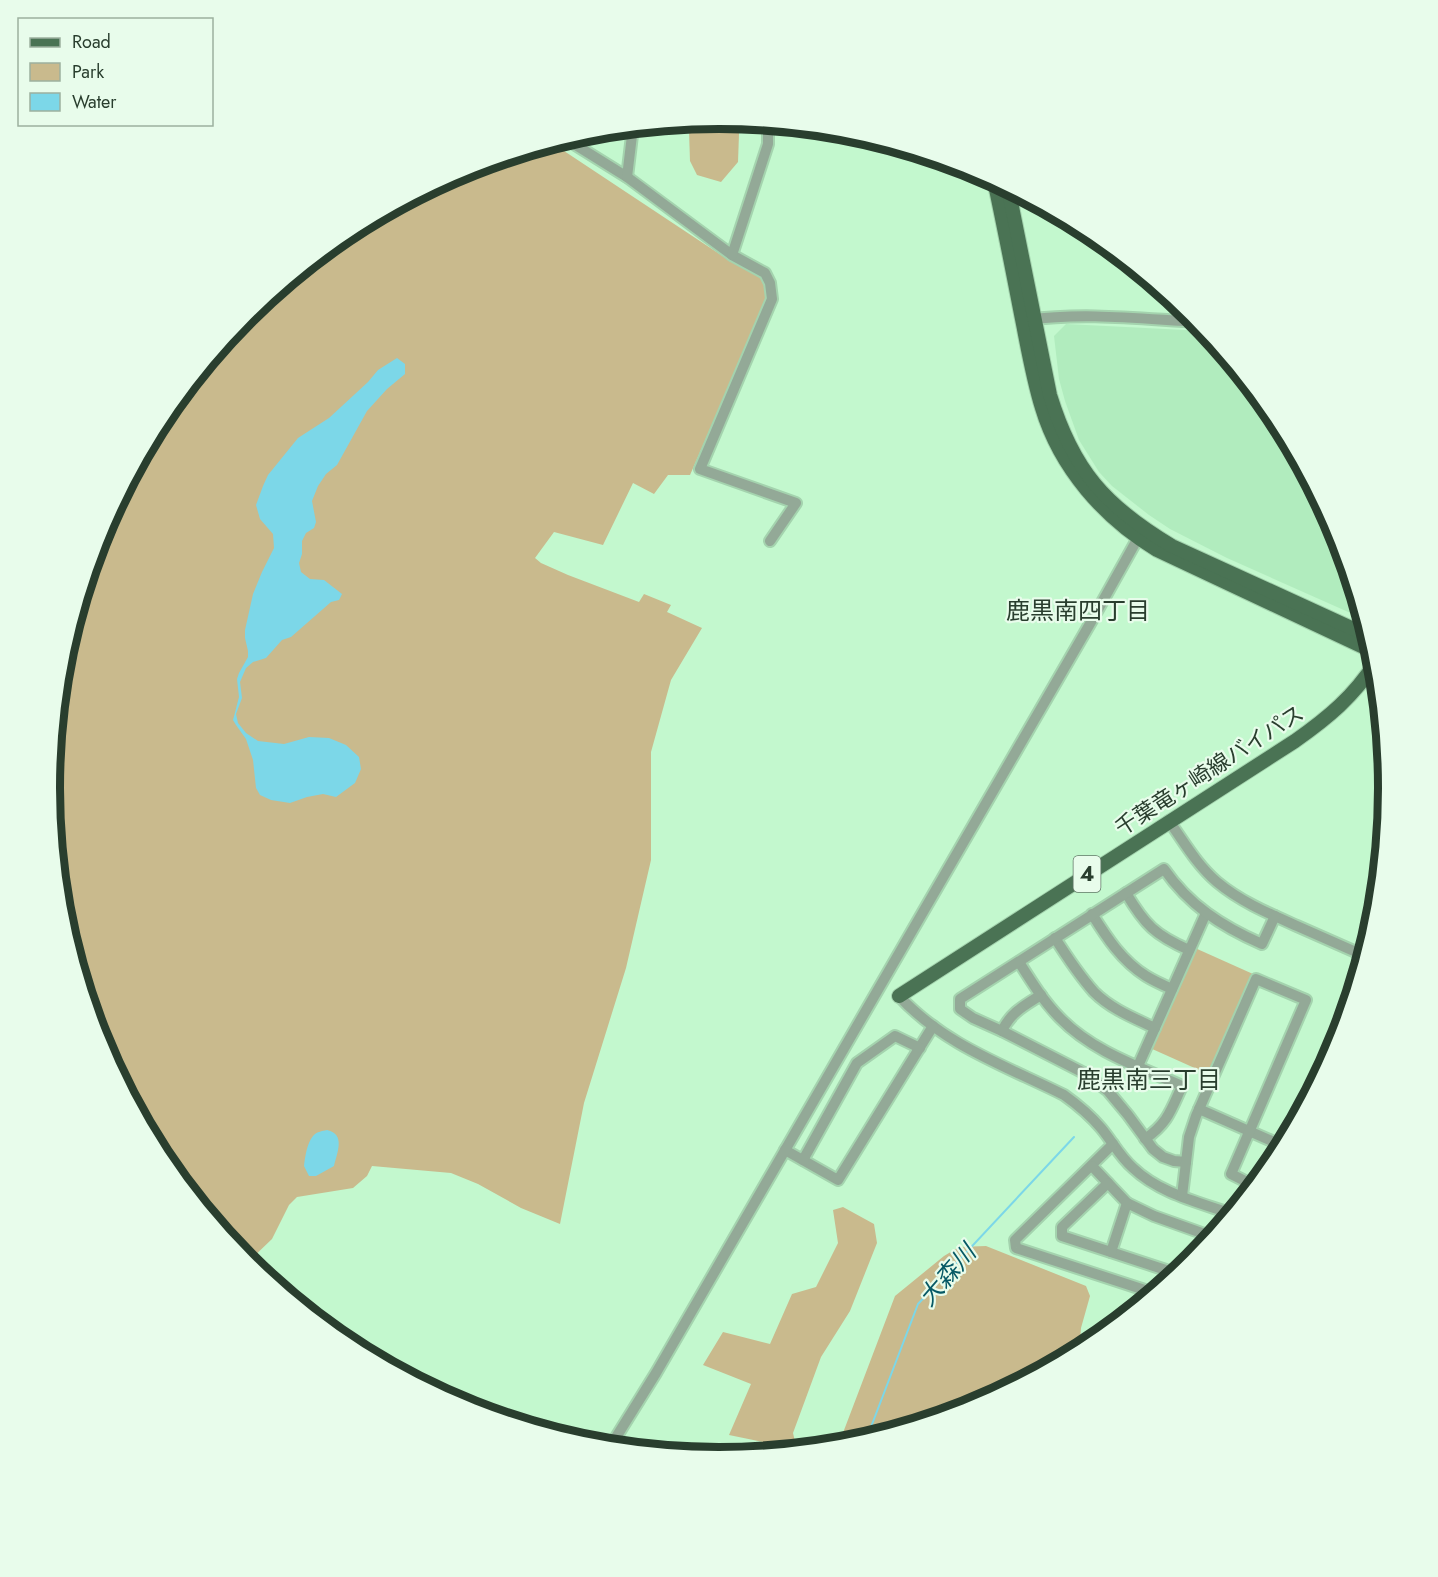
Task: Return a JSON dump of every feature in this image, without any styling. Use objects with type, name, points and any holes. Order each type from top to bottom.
[{"type":"main road","points":[[997,191],[1028,320],[1050,394],[1062,429],[1077,460],[1091,480],[1125,515],[1172,546],[1359,631]]},
{"type":"main road","points":[[1009,197],[1042,410],[1074,473],[1096,501],[1138,538],[1168,556],[1362,646]]},
{"type":"main road","name":"千葉竜ヶ崎線バイパス","points":[[899,996],[1314,728],[1357,689],[1367,674]]},
{"type":"street","points":[[732,255],[768,144],[768,132]]},
{"type":"street","points":[[627,177],[632,135]]},
{"type":"street","points":[[576,145],[627,177],[732,255],[765,273],[770,283],[772,299],[700,469],[796,503],[770,541]]},
{"type":"street","points":[[1028,320],[1088,316],[1183,321]]},
{"type":"street","points":[[615,1439],[647,1389],[1138,538]]},
{"type":"street","points":[[1169,821],[1196,860],[1216,882],[1237,897],[1357,953]]},
{"type":"street","points":[[1186,1162],[1163,1157],[1153,1149],[1108,1091],[1084,1072],[973,1018],[960,1009],[960,999],[1164,869],[1175,885],[1190,900],[1240,935],[1262,944],[1275,916]]},
{"type":"street","points":[[1126,893],[1151,928],[1169,941],[1189,950]]},
{"type":"street","points":[[1138,1066],[1206,913]]},
{"type":"street","points":[[1092,914],[1124,959],[1146,976],[1172,989]]},
{"type":"street","points":[[1055,938],[1096,993],[1124,1014],[1155,1028]]},
{"type":"street","points":[[1018,962],[1060,1018],[1084,1038],[1110,1054],[1182,1086],[1167,1119],[1158,1130],[1145,1139]]},
{"type":"street","points":[[1182,1196],[1189,1137],[1256,979],[1306,1000],[1231,1174],[1248,1182]]},
{"type":"street","points":[[1002,1031],[1014,1012],[1041,995]]},
{"type":"street","points":[[899,996],[933,1026],[966,1048],[1064,1095],[1090,1116],[1130,1166],[1148,1181],[1224,1211]]},
{"type":"street","points":[[785,1150],[838,1180],[933,1026]]},
{"type":"street","points":[[803,1160],[857,1063],[896,1036],[920,1048]]},
{"type":"street","points":[[1199,1109],[1275,1142]]},
{"type":"street","points":[[1113,1144],[1015,1240],[1016,1248],[1146,1290]]},
{"type":"street","points":[[1092,1166],[1127,1203],[1154,1216],[1204,1234]]},
{"type":"street","points":[[1108,1183],[1062,1227],[1062,1236],[1168,1271]]},
{"type":"street","points":[[1110,1252],[1127,1203]]},
{"type":"shaded area","points":[[1066,324],[1192,330],[1242,387],[1290,459],[1328,536],[1355,615],[1227,558],[1170,529],[1112,486],[1099,472],[1079,440],[1059,379],[1054,336]]},
{"type":"green space","points":[[739,130],[738,162],[721,182],[697,175],[690,161],[689,131]]},
{"type":"green space","points":[[561,149],[721,255],[761,276],[765,283],[766,301],[690,475],[668,475],[654,494],[633,483],[603,545],[554,532],[535,558],[568,575],[639,602],[644,594],[671,605],[667,612],[702,628],[671,680],[651,752],[651,860],[626,968],[584,1103],[560,1224],[521,1208],[478,1184],[451,1173],[372,1166],[367,1176],[353,1188],[297,1197],[289,1205],[272,1239],[255,1256],[196,1190],[171,1155],[148,1118],[110,1041],[82,959],[66,875],[61,832],[60,789],[61,745],[66,702],[82,618],[110,536],[148,459],[196,387],[253,323],[284,293],[318,266],[390,218],[428,197],[467,180],[507,164]]},
{"type":"green space","points":[[1195,948],[1253,974],[1208,1074],[1150,1048]]},
{"type":"green space","points":[[843,1207],[874,1224],[877,1243],[850,1311],[821,1357],[793,1433],[795,1443],[763,1446],[763,1442],[729,1435],[751,1384],[703,1365],[723,1332],[770,1344],[792,1294],[816,1287],[838,1243],[833,1210]]},
{"type":"green space","points":[[986,1246],[1086,1286],[1090,1296],[1080,1339],[1010,1380],[971,1397],[931,1413],[842,1436],[895,1296],[944,1256],[959,1247]]},
{"type":"water","points":[[397,358],[405,364],[405,374],[387,389],[367,411],[337,465],[326,474],[318,486],[312,501],[316,522],[314,528],[306,533],[302,541],[299,563],[301,572],[310,579],[324,580],[342,594],[339,600],[331,602],[291,637],[282,640],[266,658],[253,662],[246,668],[240,682],[242,698],[236,714],[238,723],[246,733],[258,741],[284,744],[309,737],[329,738],[346,745],[359,757],[361,769],[355,783],[336,797],[323,794],[290,803],[271,800],[260,795],[256,788],[253,760],[246,739],[233,720],[239,697],[237,679],[248,657],[245,630],[253,594],[274,548],[273,534],[260,519],[256,505],[268,475],[298,438],[329,418],[378,370]]},
{"type":"water","points":[[327,1130],[337,1135],[339,1145],[334,1166],[316,1176],[309,1176],[304,1166],[309,1142],[319,1132]]},
{"type":"waterway","name":"大森川","points":[[870,1430],[918,1304],[1074,1137]]},
{"type":"district","name":"鹿黒南四丁目","points":[[1078,610]]},
{"type":"district","name":"鹿黒南三丁目","points":[[1149,1079]]}]
